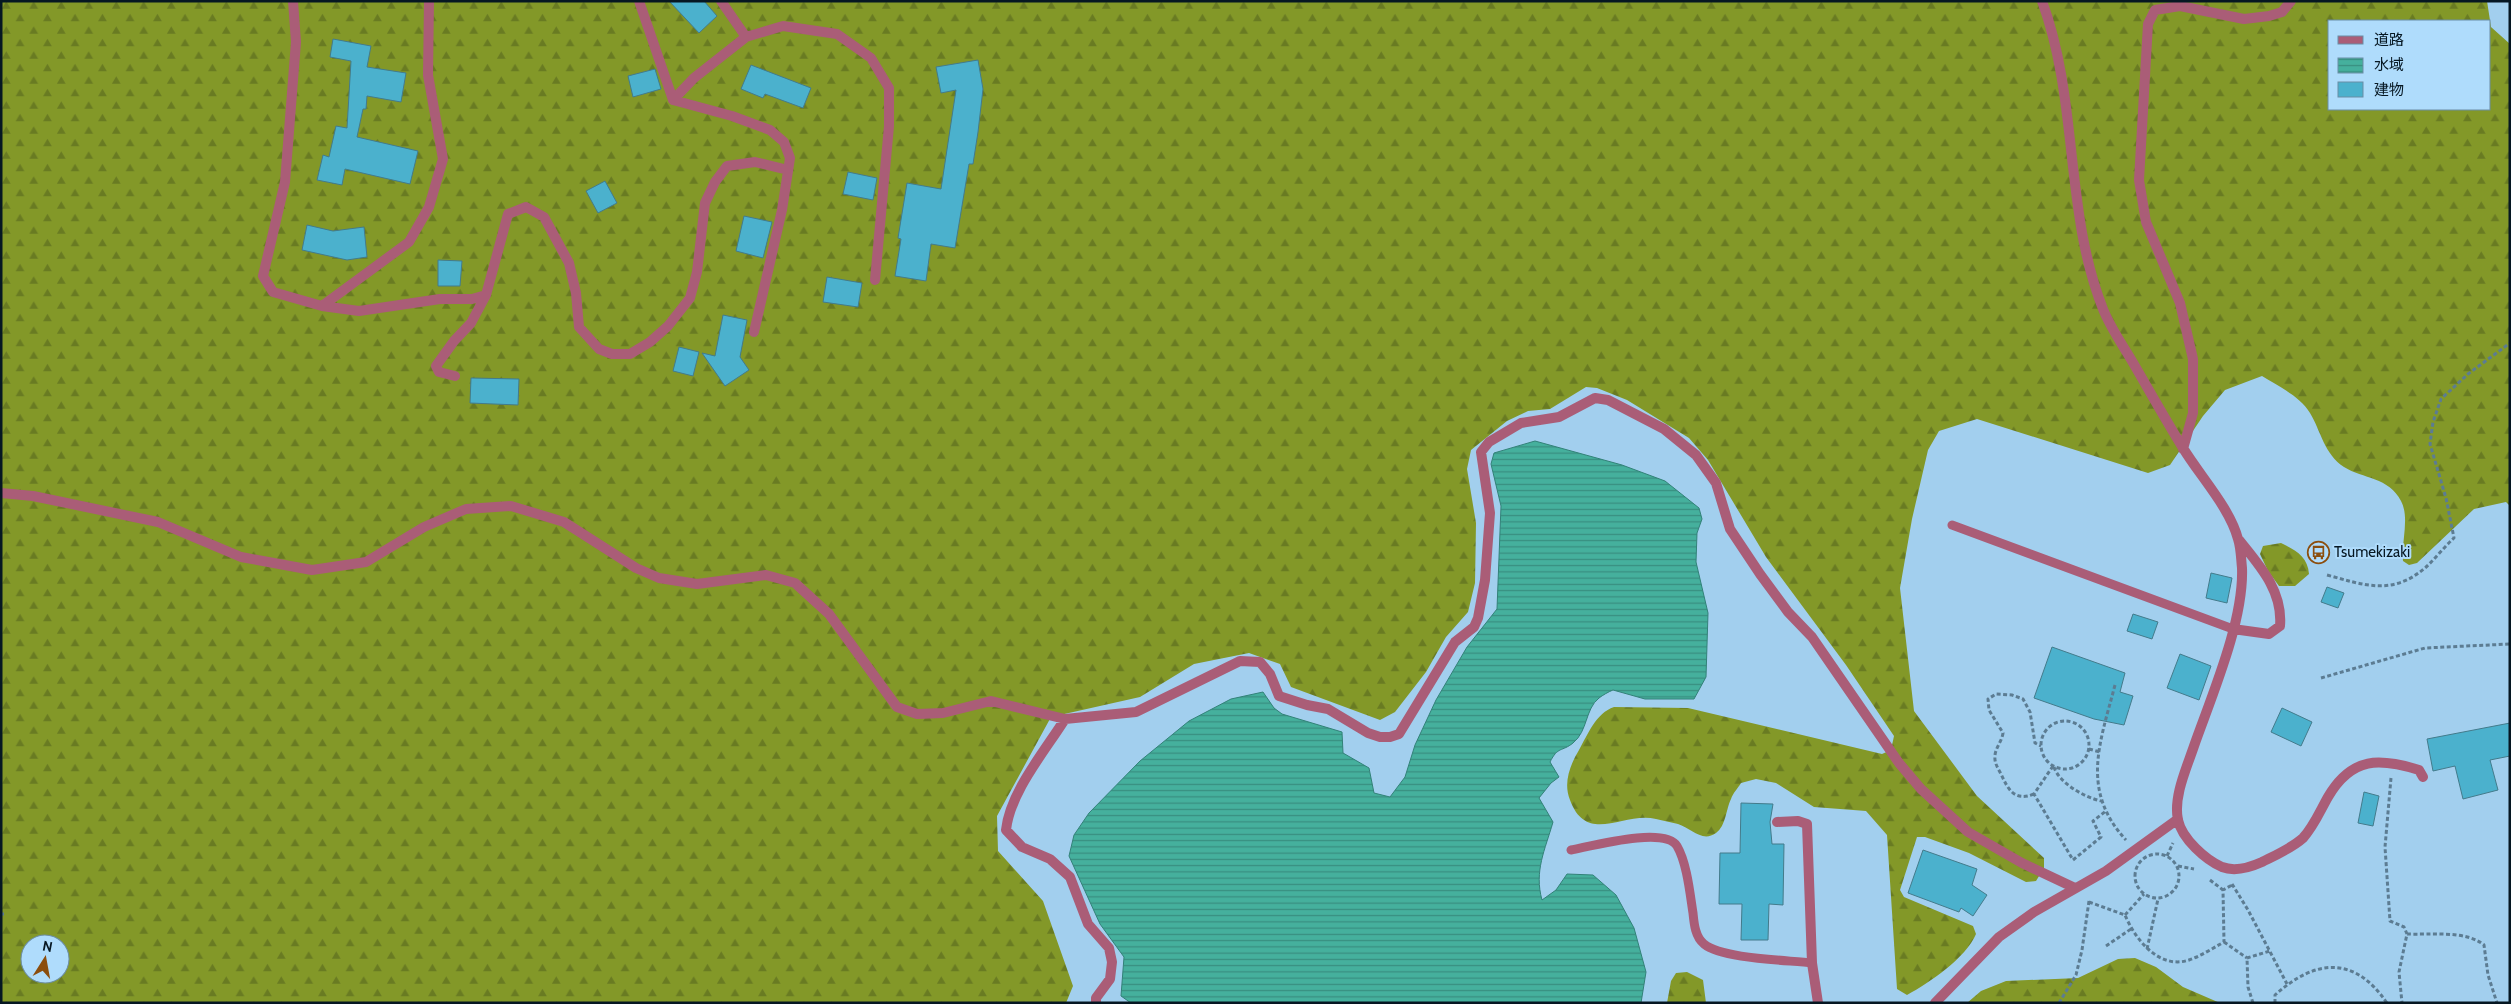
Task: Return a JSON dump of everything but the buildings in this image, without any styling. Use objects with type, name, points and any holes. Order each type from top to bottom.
[{"type":"street","points":[[293,1],[296,42],[285,182],[263,276],[273,292],[322,306],[359,311],[440,299],[472,299],[486,295]]},
{"type":"street","points":[[322,306],[409,242],[429,207],[442,159],[428,75],[429,1]]},
{"type":"street","points":[[639,1],[673,100]]},
{"type":"street","points":[[722,1],[746,37]]},
{"type":"street","points":[[2042,1],[2064,85],[2084,255],[2104,312],[2183,449],[2230,518],[2239,539],[2261,568],[2277,596],[2281,616],[2280,626],[2269,634],[2233,629]]},
{"type":"street","points":[[2183,449],[2193,413],[2193,358],[2180,303],[2146,222],[2139,180],[2148,24],[2155,10],[2180,6],[2244,19],[2269,16],[2282,12],[2291,1]]},
{"type":"street","points":[[673,100],[694,78],[746,37],[782,26],[837,34],[871,58],[890,88],[889,126],[875,280]]},
{"type":"street","points":[[673,100],[732,116],[770,130],[784,142],[790,158],[782,210],[754,332]]},
{"type":"street","points":[[455,376],[438,372],[436,366],[454,341],[471,324],[486,295],[508,214],[526,207],[544,217],[569,263],[576,293],[578,327],[599,349],[612,354],[630,354],[650,342],[668,326],[690,298],[698,272],[705,203],[715,182],[727,166],[755,162],[788,170]]},
{"type":"street","points":[[1,493],[33,496],[158,522],[241,557],[312,570],[366,562],[424,527],[466,509],[511,506],[564,522],[636,568],[659,578],[696,584],[766,575],[795,583],[829,614],[897,707],[917,714],[944,713],[991,700],[1065,719],[1136,712],[1216,672],[1240,662],[1250,661],[1260,662],[1270,674],[1279,696],[1307,706],[1328,709],[1368,733],[1390,738],[1399,734],[1455,642],[1474,627],[1478,618],[1485,580],[1490,514],[1481,452],[1489,442],[1521,424],[1559,417],[1595,398],[1608,400],[1664,429],[1696,455],[1716,483],[1730,529],[1760,574],[1788,612],[1812,637],[1899,763],[1922,789],[1968,832],[2022,863],[2076,888]]},
{"type":"street","points":[[2239,539],[2242,579],[2233,629],[2184,779],[2178,807],[2178,820],[2193,844],[2205,855],[2226,868],[2239,869],[2256,865],[2302,839],[2314,824],[2336,785],[2364,764],[2372,761],[2395,762],[2420,770],[2422,777]]},
{"type":"street","points":[[1065,719],[1016,796],[1006,830],[1022,847],[1050,859],[1066,872],[1083,907],[1088,924],[1109,948],[1112,962],[1110,979],[1096,998],[1096,1003]]},
{"type":"street","points":[[1935,1003],[1999,938],[2034,912],[2086,883],[2178,820]]},
{"type":"street","points":[[1777,822],[1807,824],[1812,962],[1818,1003]]},
{"type":"lane","points":[[1952,525],[2233,629]]},
{"type":"lane","points":[[1571,850],[1641,837],[1662,837],[1672,841],[1680,854],[1689,884],[1697,935],[1703,944],[1717,952],[1812,962]]},
{"type":"path","points":[[2327,575],[2376,587],[2397,585],[2413,577],[2426,567],[2454,538],[2446,498],[2430,444],[2433,422],[2441,399],[2468,374],[2510,343]]},
{"type":"path","points":[[2321,678],[2425,648],[2510,644]]},
{"type":"path","points":[[2115,685],[2096,771],[2098,793],[2106,811],[2136,850]]},
{"type":"path","points":[[2041,746],[2035,742],[2030,712],[2023,699],[2012,695],[1996,694],[1988,699],[1989,710],[2003,733],[1995,753],[1995,762],[2004,784],[2019,796],[2034,794],[2053,766]]},
{"type":"path","points":[[2053,766],[2072,769],[2084,760],[2089,750],[2088,737],[2078,725],[2063,722],[2048,728],[2044,734],[2041,746],[2044,757],[2053,766],[2056,776],[2090,798],[2102,801]]},
{"type":"path","points":[[2089,750],[2100,752]]},
{"type":"path","points":[[2386,772],[2392,778],[2385,847],[2390,921],[2404,927],[2407,934],[2399,972],[2402,1003]]},
{"type":"path","points":[[2034,794],[2073,860],[2101,837],[2093,821],[2106,811]]},
{"type":"path","points":[[2159,854],[2168,856],[2178,866],[2179,884],[2166,897],[2158,899],[2144,894],[2136,884],[2137,867],[2142,859],[2150,855],[2159,854]]},
{"type":"path","points":[[2226,868],[2232,885],[2287,984]]},
{"type":"path","points":[[2059,1003],[2076,975],[2082,950],[2089,902],[2086,883]]},
{"type":"path","points":[[2224,942],[2223,890],[2232,885]]},
{"type":"path","points":[[2125,915],[2144,894]]},
{"type":"path","points":[[2147,948],[2158,899]]},
{"type":"path","points":[[2089,902],[2125,915],[2131,929],[2147,948],[2160,956],[2181,962],[2190,960],[2224,942]]},
{"type":"path","points":[[2106,946],[2131,929]]},
{"type":"path","points":[[2407,934],[2462,936],[2484,945],[2488,975],[2497,1003]]},
{"type":"path","points":[[2224,942],[2247,958]]},
{"type":"path","points":[[2247,958],[2270,951]]},
{"type":"path","points":[[2247,958],[2248,987],[2253,1003]]},
{"type":"path","points":[[2274,1003],[2275,995],[2287,984],[2323,967],[2353,971],[2368,979],[2387,1003]]},
{"type":"green space","points":[[1,1],[2487,1],[2490,20],[2328,20],[2328,110],[2491,110],[2491,27],[2510,44],[2510,506],[2506,502],[2474,509],[2417,563],[2409,565],[2403,561],[2404,508],[2396,493],[2383,483],[2351,471],[2337,462],[2327,449],[2314,420],[2301,401],[2262,376],[2225,390],[2203,416],[2170,465],[2148,473],[1977,419],[1939,431],[1928,450],[1912,519],[1900,588],[1914,711],[1977,796],[2044,858],[2044,868],[2036,881],[2026,882],[1969,853],[1925,837],[1917,837],[1900,890],[1904,897],[1973,926],[1976,934],[1956,961],[1926,984],[1907,995],[1897,989],[1887,835],[1866,811],[1814,807],[1776,783],[1756,779],[1741,783],[1729,803],[1722,826],[1711,836],[1701,836],[1678,824],[1656,819],[1631,819],[1607,824],[1596,824],[1586,821],[1577,814],[1570,800],[1567,787],[1573,762],[1597,719],[1614,707],[1688,708],[1882,754],[1891,750],[1894,736],[1846,665],[1766,557],[1708,460],[1689,438],[1627,400],[1597,388],[1586,387],[1550,409],[1528,411],[1507,421],[1471,450],[1467,469],[1476,523],[1475,583],[1468,612],[1446,637],[1426,672],[1395,712],[1380,720],[1291,687],[1280,664],[1249,653],[1194,664],[1140,697],[1051,717],[997,816],[998,851],[1043,901],[1073,986],[1066,1003],[1,1003]]},
{"type":"green space","points":[[2281,543],[2292,548],[2300,555],[2308,568],[2309,574],[2295,586],[2279,586],[2268,571],[2260,554],[2263,546]]},
{"type":"green space","points":[[2135,958],[2156,967],[2183,987],[2220,1003],[1967,1003],[1981,991],[2006,981],[2078,978],[2118,959]]},
{"type":"green space","points":[[1687,972],[1703,980],[1706,1003],[1667,1003],[1671,981],[1676,973]]},
{"type":"water","points":[[1535,441],[1622,465],[1665,481],[1699,508],[1702,519],[1697,533],[1696,562],[1708,613],[1706,677],[1694,699],[1645,699],[1613,690],[1599,698],[1591,708],[1578,738],[1569,746],[1558,751],[1550,762],[1559,777],[1551,783],[1539,798],[1553,822],[1540,870],[1539,880],[1542,900],[1556,890],[1567,874],[1593,875],[1616,895],[1634,928],[1646,972],[1641,1003],[1131,1003],[1121,996],[1124,957],[1100,924],[1069,856],[1074,835],[1089,813],[1140,761],[1189,721],[1231,699],[1263,692],[1274,708],[1282,714],[1342,732],[1343,753],[1369,768],[1374,793],[1390,797],[1405,777],[1415,745],[1436,700],[1467,647],[1497,609],[1501,506],[1491,464],[1494,453]]},
{"type":"place","name":"Tsumekizaki","points":[[2318,552]]}]
